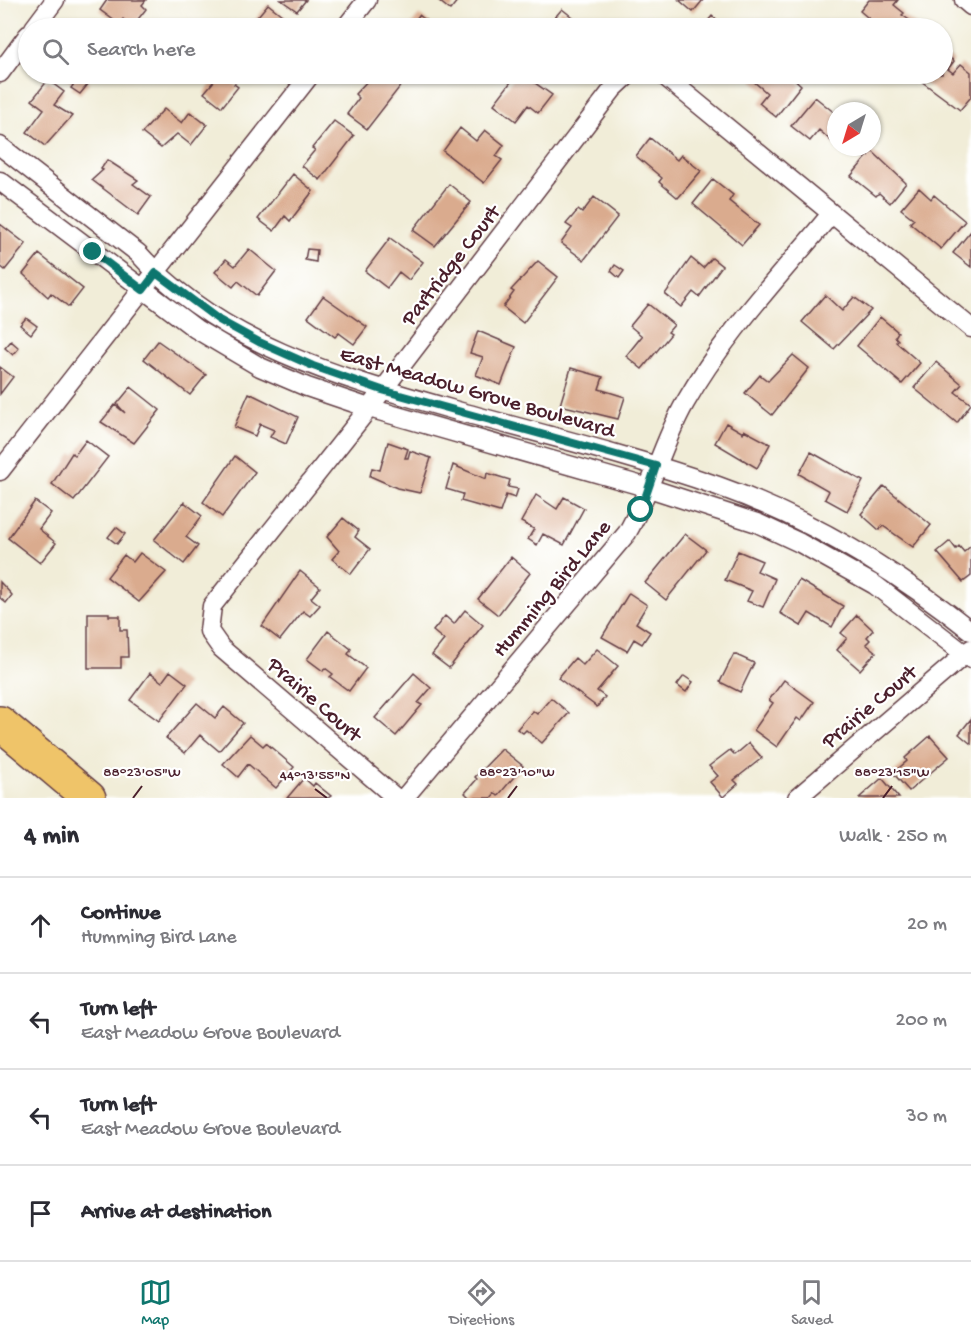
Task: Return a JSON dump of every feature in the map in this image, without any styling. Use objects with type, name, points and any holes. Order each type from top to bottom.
[{"type":"highway","points":[[0,723],[89,798]]},
{"type":"street","points":[[42,18],[55,0]]},
{"type":"street","points":[[353,18],[367,0]]},
{"type":"street","points":[[964,0],[971,6]]},
{"type":"street","points":[[0,73],[18,49]]},
{"type":"street","points":[[0,471],[302,84]]},
{"type":"street","name":"Partridge Court","points":[[209,631],[212,606],[369,408],[618,84]]},
{"type":"street","points":[[674,84],[971,328]]},
{"type":"street","name":"East Meadow Grove Boulevard","points":[[0,146],[138,253],[156,273],[219,320],[259,342],[313,366],[382,390],[656,466],[748,497],[834,536],[924,594],[971,631]]},
{"type":"street","name":"East Meadow Grove Boulevard","points":[[0,181],[196,329],[260,367],[307,387],[369,408],[724,511],[800,543],[875,585],[969,654]]},
{"type":"street","name":"Humming Bird Lane","points":[[404,798],[609,556],[641,510],[666,438],[698,380],[721,348],[831,214]]},
{"type":"street","name":"Prairie Court","points":[[209,631],[221,648],[396,798]]},
{"type":"street","name":"Prairie Court","points":[[797,798],[969,654]]},
{"type":"building","points":[[107,0],[146,0],[142,5],[146,9],[139,18],[111,18],[100,10]]},
{"type":"building","points":[[281,0],[306,0],[297,11]]},
{"type":"building","points":[[438,0],[458,0],[450,10]]},
{"type":"building","points":[[679,0],[703,0],[693,12]]},
{"type":"building","points":[[869,0],[898,0],[894,5],[906,18],[868,18],[860,11]]},
{"type":"building","points":[[268,4],[286,18],[256,18]]},
{"type":"building","points":[[562,9],[573,18],[554,18]]},
{"type":"building","points":[[961,64],[971,72],[971,97],[960,110],[925,84],[953,84],[953,73]]},
{"type":"building","points":[[45,84],[53,84],[64,92],[54,105],[72,116],[45,146],[27,132],[44,109],[32,100]]},
{"type":"building","points":[[74,84],[88,84],[80,94],[71,88]]},
{"type":"building","points":[[212,84],[234,84],[238,87],[222,107],[204,93]]},
{"type":"building","points":[[364,84],[402,84],[367,129],[347,114],[359,98],[355,94]]},
{"type":"building","points":[[509,84],[536,84],[552,95],[538,113],[528,105],[516,121],[494,104]]},
{"type":"building","points":[[757,84],[801,85],[776,117],[759,103],[767,93]]},
{"type":"building","points":[[815,97],[827,107],[827,137],[819,130],[810,141],[791,126]]},
{"type":"building","points":[[164,109],[182,123],[190,112],[207,125],[191,145],[177,134],[161,148],[142,133]]},
{"type":"building","points":[[334,121],[354,136],[320,180],[302,166],[315,150],[312,148]]},
{"type":"building","points":[[460,128],[476,141],[485,130],[504,145],[496,156],[502,160],[484,183],[443,151]]},
{"type":"building","points":[[650,138],[677,160],[681,155],[701,171],[678,198],[659,182],[662,178],[636,156]]},
{"type":"building","points":[[868,156],[877,156],[906,183],[890,203],[879,193],[876,196],[851,176]]},
{"type":"building","points":[[107,160],[138,180],[133,184],[151,197],[138,215],[92,180],[103,170],[101,169]]},
{"type":"building","points":[[293,174],[313,191],[290,221],[285,216],[274,231],[258,219]]},
{"type":"building","points":[[713,179],[733,195],[729,201],[759,225],[742,245],[693,204]]},
{"type":"building","points":[[449,184],[471,202],[435,246],[413,230]]},
{"type":"building","points":[[919,188],[931,199],[934,195],[965,221],[941,249],[910,223],[914,219],[901,209]]},
{"type":"building","points":[[594,197],[618,216],[584,260],[561,243],[572,228],[566,224],[578,210],[582,213]]},
{"type":"building","points":[[0,224],[26,244],[5,270],[0,266]]},
{"type":"building","points":[[971,231],[971,267],[953,253]]},
{"type":"building","points":[[390,238],[423,262],[409,280],[399,272],[387,288],[365,271]]},
{"type":"building","points":[[249,249],[276,271],[257,296],[238,281],[233,287],[215,272],[226,259],[235,266]]},
{"type":"building","points":[[307,249],[317,250],[316,262],[305,260]]},
{"type":"building","points":[[39,254],[83,289],[69,307],[51,293],[48,297],[23,274]]},
{"type":"building","points":[[691,258],[703,268],[712,258],[722,266],[699,297],[693,292],[681,307],[665,294]]},
{"type":"building","points":[[538,261],[558,277],[523,323],[503,307],[514,292],[511,290]]},
{"type":"building","points":[[615,265],[624,271],[619,278],[611,271]]},
{"type":"building","points":[[825,295],[842,311],[854,297],[871,310],[834,349],[802,322]]},
{"type":"building","points":[[323,296],[367,327],[354,344],[339,333],[335,337],[308,317]]},
{"type":"building","points":[[648,304],[674,325],[668,332],[671,334],[642,369],[626,356],[642,336],[630,326]]},
{"type":"building","points":[[880,317],[898,332],[895,337],[898,340],[896,342],[920,363],[902,384],[857,346]]},
{"type":"building","points":[[26,318],[37,326],[31,334],[20,325]]},
{"type":"building","points":[[478,331],[516,347],[501,385],[476,375],[483,357],[470,353]]},
{"type":"building","points":[[11,341],[19,348],[13,355],[5,348]]},
{"type":"building","points":[[158,341],[206,375],[190,395],[144,359]]},
{"type":"building","points":[[793,355],[809,368],[772,415],[745,393],[760,375],[768,381]]},
{"type":"building","points":[[936,362],[962,384],[955,392],[971,404],[957,423],[914,388]]},
{"type":"building","points":[[0,367],[13,377],[0,394]]},
{"type":"building","points":[[571,368],[603,377],[599,389],[625,397],[618,419],[560,405]]},
{"type":"building","points":[[131,387],[160,410],[134,443],[101,422],[115,405],[125,413],[117,404]]},
{"type":"building","points":[[249,393],[298,417],[286,444],[270,437],[274,430],[260,424],[255,436],[234,427]]},
{"type":"building","points":[[726,423],[770,444],[757,468],[715,443]]},
{"type":"building","points":[[86,440],[108,457],[74,501],[52,484],[72,453],[75,455]]},
{"type":"building","points":[[388,442],[408,449],[405,458],[408,458],[410,451],[431,458],[420,493],[397,488],[370,476],[372,468],[380,470]]},
{"type":"building","points":[[811,452],[863,481],[847,511],[825,499],[829,491],[799,474]]},
{"type":"building","points":[[235,456],[255,472],[222,517],[203,502]]},
{"type":"building","points":[[453,465],[486,479],[487,473],[510,480],[508,487],[518,489],[515,498],[506,495],[500,512],[461,501],[463,494],[446,489]]},
{"type":"building","points":[[884,486],[931,525],[913,547],[883,526],[879,530],[861,514]]},
{"type":"building","points":[[536,495],[557,509],[564,497],[584,508],[564,545],[543,534],[537,545],[528,539],[534,529],[521,522]]},
{"type":"building","points":[[35,501],[51,513],[39,529],[56,543],[40,563],[8,538]]},
{"type":"building","points":[[184,502],[202,516],[186,537],[198,546],[184,564],[154,540]]},
{"type":"building","points":[[343,518],[359,531],[355,537],[370,549],[351,574],[332,559],[339,551],[327,537]]},
{"type":"building","points":[[116,527],[125,534],[117,544],[108,537]]},
{"type":"building","points":[[685,534],[706,550],[666,600],[645,583]]},
{"type":"building","points":[[950,541],[956,549],[959,546],[964,552],[971,546],[971,576],[963,582],[937,552]]},
{"type":"building","points":[[738,551],[762,561],[757,571],[775,579],[763,607],[747,601],[752,591],[725,580]]},
{"type":"building","points":[[140,553],[166,572],[139,602],[107,577],[124,555],[133,562]]},
{"type":"building","points":[[511,557],[530,573],[498,615],[478,599]]},
{"type":"building","points":[[300,571],[320,587],[311,598],[320,605],[310,616],[303,611],[280,640],[262,626]]},
{"type":"building","points":[[799,580],[843,606],[832,627],[809,613],[801,626],[780,613]]},
{"type":"building","points":[[0,582],[12,595],[6,603],[0,598]]},
{"type":"building","points":[[629,593],[647,605],[636,623],[650,632],[642,644],[634,639],[627,651],[602,637]]},
{"type":"building","points":[[465,610],[483,625],[449,668],[432,655],[444,640],[433,631],[445,616],[454,624]]},
{"type":"building","points":[[88,613],[109,613],[109,616],[120,616],[120,630],[127,630],[128,657],[121,657],[121,668],[88,668]]},
{"type":"building","points":[[857,615],[873,630],[867,637],[870,640],[866,644],[876,652],[860,670],[837,650],[847,638],[841,633]]},
{"type":"building","points":[[328,631],[351,649],[348,654],[366,668],[349,691],[330,677],[333,674],[325,668],[323,671],[307,659]]},
{"type":"building","points":[[597,649],[618,666],[597,691],[605,697],[597,707],[558,678],[575,658],[583,665]]},
{"type":"building","points":[[734,654],[754,663],[740,692],[720,682]]},
{"type":"building","points":[[170,671],[187,684],[159,721],[130,700],[150,673],[162,682]]},
{"type":"building","points":[[414,673],[431,688],[418,703],[422,705],[396,736],[375,718]]},
{"type":"building","points":[[684,676],[693,682],[686,692],[677,685]]},
{"type":"building","points":[[784,680],[814,702],[801,721],[797,718],[777,747],[754,730],[773,703],[769,700]]},
{"type":"building","points":[[551,698],[569,713],[542,743],[526,730],[523,733],[517,729],[533,711],[537,714]]},
{"type":"building","points":[[197,703],[215,718],[224,707],[243,723],[219,751],[200,735],[185,753],[166,738]]},
{"type":"building","points":[[971,719],[971,744],[959,734]]},
{"type":"building","points":[[250,735],[263,746],[266,743],[294,767],[276,788],[248,764],[238,777],[223,764]]},
{"type":"building","points":[[930,736],[949,757],[909,791],[893,773],[907,761],[905,758]]},
{"type":"building","points":[[749,743],[762,758],[734,780],[738,784],[723,797],[710,782],[718,776],[709,766],[730,750],[735,755]]},
{"type":"building","points":[[502,749],[523,766],[498,796],[495,793],[491,798],[470,798],[465,793],[477,779],[475,777]]},
{"type":"building","points":[[304,778],[313,786],[315,783],[331,796],[328,798],[287,798]]},
{"type":"building","points":[[882,778],[899,798],[859,798]]},
{"type":"route","points":[[93,252],[143,290],[156,273],[219,320],[259,342],[313,366],[382,390],[656,466],[641,510]]}]
